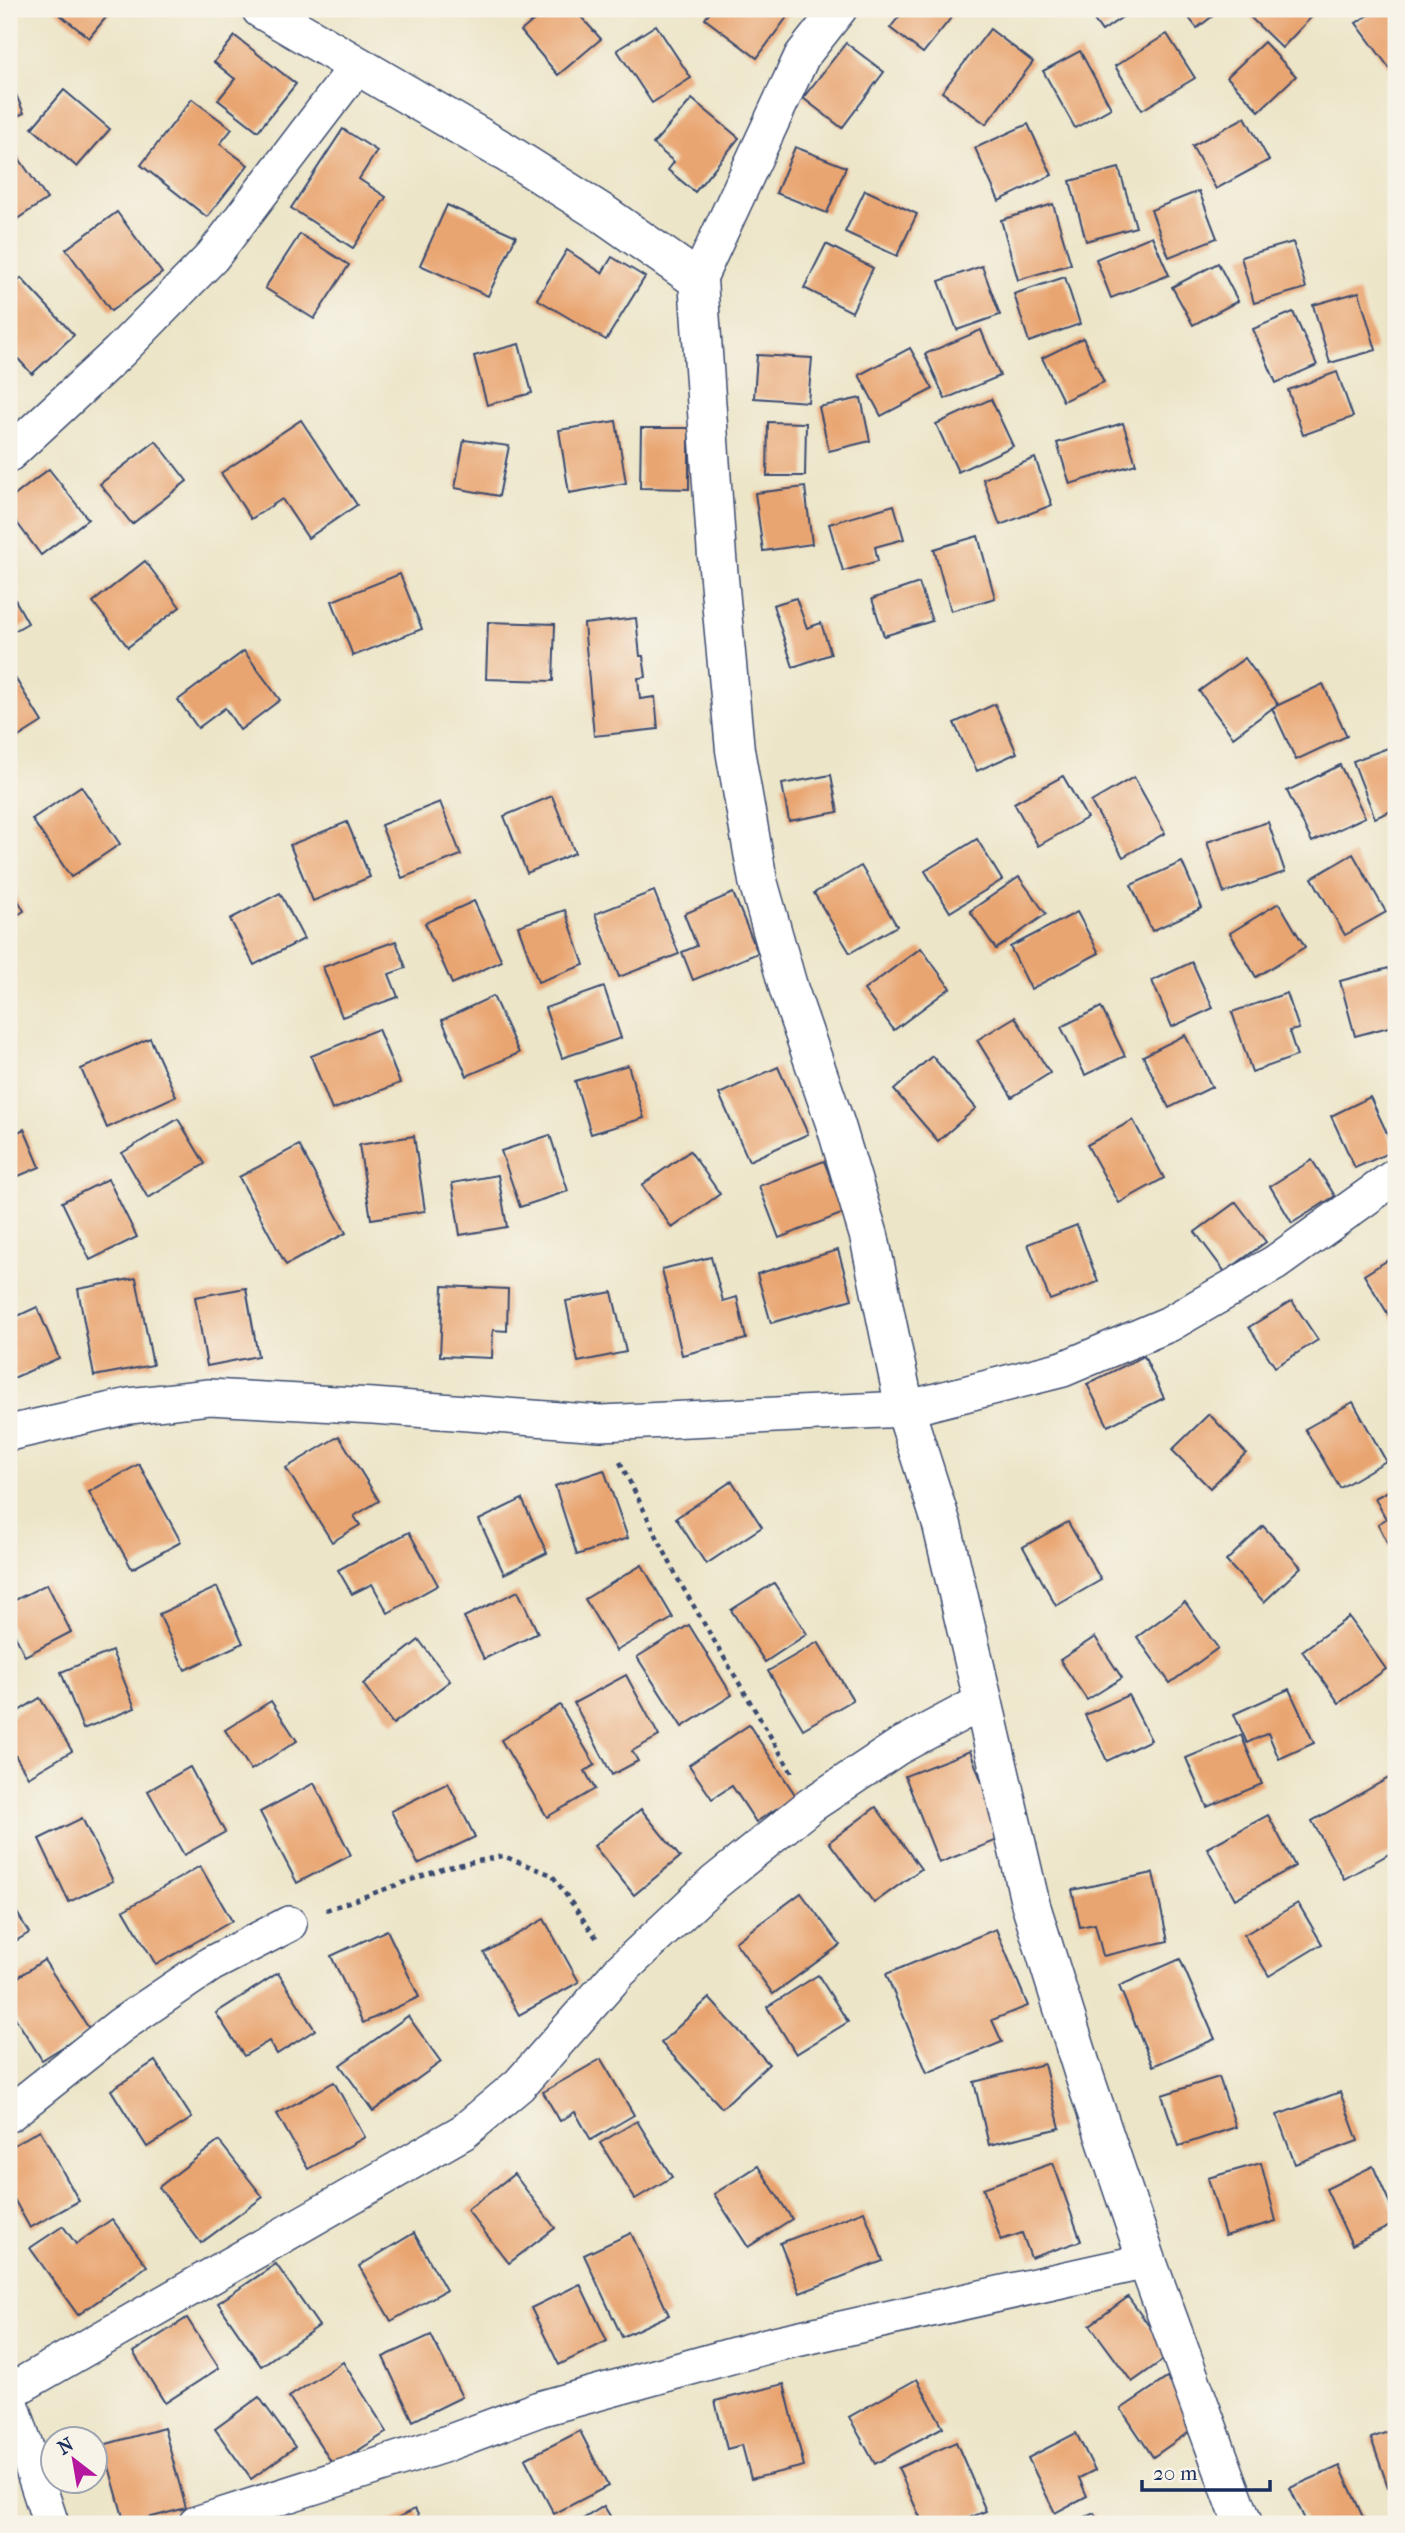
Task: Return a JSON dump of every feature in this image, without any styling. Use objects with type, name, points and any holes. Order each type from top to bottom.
[{"type":"street","points":[[261,9],[507,153],[605,215],[698,280]]},
{"type":"street","points":[[839,9],[802,56],[698,280],[717,557],[735,750],[758,881],[789,990],[836,1126],[869,1236],[905,1409],[942,1525],[1031,1906],[1147,2262],[1243,2524]]},
{"type":"street","points":[[9,454],[119,352],[212,257],[358,65]]},
{"type":"street","points":[[9,1433],[129,1406],[209,1397],[601,1423],[905,1409],[1063,1369],[1169,1324],[1275,1263],[1396,1176]]},
{"type":"street","points":[[9,2392],[463,2132],[519,2085],[620,1971],[714,1883],[811,1805],[898,1747],[984,1701]]},
{"type":"street","points":[[9,2114],[121,2025],[211,1964],[289,1924]]},
{"type":"street","points":[[196,2524],[440,2446],[540,2410],[748,2351],[1147,2262]]},
{"type":"street","points":[[9,2398],[51,2524]]},
{"type":"path","points":[[601,1423],[679,1581],[811,1805]]},
{"type":"path","points":[[289,1924],[448,1867],[503,1856],[552,1875],[620,1971]]},
{"type":"building","points":[[53,9],[113,9],[89,38]]},
{"type":"building","points":[[547,9],[574,9],[601,39],[558,75],[521,31]]},
{"type":"building","points":[[712,9],[784,9],[790,13],[757,58],[705,19]]},
{"type":"building","points":[[905,9],[958,9],[923,53],[890,28]]},
{"type":"building","points":[[1086,9],[1134,9],[1102,31]]},
{"type":"building","points":[[1182,9],[1222,9],[1197,28]]},
{"type":"building","points":[[1255,9],[1319,9],[1282,48],[1249,16]]},
{"type":"building","points":[[1377,9],[1396,9],[1396,71],[1393,73],[1356,23]]},
{"type":"building","points":[[656,25],[691,78],[652,103],[617,50]]},
{"type":"building","points":[[990,29],[1033,62],[986,124],[942,92]]},
{"type":"building","points":[[1167,34],[1195,78],[1142,110],[1115,66]]},
{"type":"building","points":[[235,36],[296,84],[258,131],[218,100],[235,79],[214,62]]},
{"type":"building","points":[[1264,42],[1296,76],[1259,111],[1227,77]]},
{"type":"building","points":[[846,43],[884,72],[842,128],[803,98]]},
{"type":"building","points":[[1080,51],[1111,108],[1075,128],[1043,71]]},
{"type":"building","points":[[9,79],[24,113],[9,120]]},
{"type":"building","points":[[64,90],[110,129],[77,167],[32,128]]},
{"type":"building","points":[[192,99],[232,129],[220,144],[248,165],[207,217],[141,165]]},
{"type":"building","points":[[692,99],[739,138],[695,192],[668,170],[674,162],[653,144]]},
{"type":"building","points":[[1245,117],[1269,160],[1216,189],[1192,146]]},
{"type":"building","points":[[1028,124],[1052,175],[999,201],[975,148]]},
{"type":"building","points":[[343,129],[377,151],[359,179],[386,197],[353,248],[291,208]]},
{"type":"building","points":[[9,144],[47,199],[11,223],[9,220]]},
{"type":"building","points":[[795,147],[846,167],[827,213],[776,193]]},
{"type":"building","points":[[1119,168],[1136,227],[1086,241],[1070,181]]},
{"type":"building","points":[[865,190],[917,214],[897,256],[845,232]]},
{"type":"building","points":[[1199,191],[1217,238],[1169,257],[1151,210]]},
{"type":"building","points":[[1053,204],[1071,264],[1018,280],[1001,220]]},
{"type":"building","points":[[447,205],[516,236],[488,296],[420,265]]},
{"type":"building","points":[[117,212],[162,273],[111,311],[66,249]]},
{"type":"building","points":[[300,234],[349,265],[314,319],[265,288]]},
{"type":"building","points":[[1152,236],[1169,275],[1111,298],[1096,259]]},
{"type":"building","points":[[1293,242],[1306,288],[1254,303],[1241,257]]},
{"type":"building","points":[[826,244],[873,268],[852,312],[804,288]]},
{"type":"building","points":[[567,250],[602,273],[612,257],[645,277],[606,340],[537,299]]},
{"type":"building","points":[[1218,263],[1238,301],[1193,325],[1172,287]]},
{"type":"building","points":[[982,266],[1000,315],[957,330],[939,281]]},
{"type":"building","points":[[1065,277],[1080,324],[1029,342],[1014,294]]},
{"type":"building","points":[[21,278],[74,335],[32,374],[9,349],[9,290]]},
{"type":"building","points":[[1359,292],[1376,350],[1330,363],[1313,305]]},
{"type":"building","points":[[1293,312],[1317,365],[1276,383],[1253,329]]},
{"type":"building","points":[[981,330],[1000,376],[945,399],[925,354]]},
{"type":"building","points":[[1083,338],[1104,382],[1063,401],[1042,358]]},
{"type":"building","points":[[519,344],[532,393],[487,405],[474,356]]},
{"type":"building","points":[[910,348],[933,389],[881,416],[859,375]]},
{"type":"building","points":[[757,355],[812,358],[808,402],[754,398]]},
{"type":"building","points":[[1337,372],[1353,417],[1303,435],[1288,390]]},
{"type":"building","points":[[861,398],[870,441],[829,451],[819,407]]},
{"type":"building","points":[[991,399],[1013,446],[958,472],[936,424]]},
{"type":"building","points":[[301,420],[357,505],[308,538],[282,499],[251,519],[221,473]]},
{"type":"building","points":[[616,421],[626,483],[569,493],[559,430]]},
{"type":"building","points":[[768,422],[806,423],[805,476],[767,476]]},
{"type":"building","points":[[1123,423],[1136,464],[1070,484],[1057,443]]},
{"type":"building","points":[[641,428],[689,428],[689,489],[640,488]]},
{"type":"building","points":[[464,440],[509,446],[499,496],[455,488]]},
{"type":"building","points":[[156,441],[187,481],[132,524],[100,484]]},
{"type":"building","points":[[1035,458],[1052,505],[1000,525],[983,479]]},
{"type":"building","points":[[49,469],[88,519],[41,555],[9,512],[9,500]]},
{"type":"building","points":[[805,487],[812,544],[763,551],[755,493]]},
{"type":"building","points":[[894,505],[904,539],[875,547],[878,561],[843,571],[829,524]]},
{"type":"building","points":[[978,536],[995,598],[951,611],[934,549]]},
{"type":"building","points":[[145,561],[180,607],[128,647],[93,602]]},
{"type":"building","points":[[400,574],[422,629],[353,656],[332,601]]},
{"type":"building","points":[[919,583],[932,621],[884,636],[872,599]]},
{"type":"building","points":[[9,589],[28,623],[9,634]]},
{"type":"building","points":[[796,598],[807,628],[821,623],[831,654],[793,667],[773,605]]},
{"type":"building","points":[[636,618],[640,656],[643,656],[646,677],[638,678],[640,699],[655,697],[658,729],[594,736],[584,624]]},
{"type":"building","points":[[488,622],[555,624],[553,681],[486,679]]},
{"type":"building","points":[[244,651],[280,700],[240,730],[225,708],[198,728],[178,700]]},
{"type":"building","points":[[1245,658],[1278,704],[1233,737],[1199,691]]},
{"type":"building","points":[[9,668],[42,722],[9,743]]},
{"type":"building","points":[[1323,684],[1347,736],[1296,760],[1272,708]]},
{"type":"building","points":[[995,704],[1017,753],[977,771],[954,723]]},
{"type":"building","points":[[1396,745],[1396,809],[1375,818],[1353,761]]},
{"type":"building","points":[[1340,765],[1365,817],[1312,842],[1287,791]]},
{"type":"building","points":[[831,775],[838,812],[789,821],[782,784]]},
{"type":"building","points":[[1063,776],[1087,818],[1038,846],[1014,803]]},
{"type":"building","points":[[1134,777],[1165,833],[1123,857],[1091,802]]},
{"type":"building","points":[[81,786],[120,844],[71,877],[32,819]]},
{"type":"building","points":[[552,796],[575,853],[527,873],[504,816]]},
{"type":"building","points":[[440,802],[461,855],[402,878],[381,825]]},
{"type":"building","points":[[347,822],[370,877],[313,901],[290,845]]},
{"type":"building","points":[[1268,822],[1285,872],[1224,893],[1207,842]]},
{"type":"building","points":[[977,839],[1002,880],[950,912],[925,871]]},
{"type":"building","points":[[1353,854],[1386,912],[1345,935],[1312,878]]},
{"type":"building","points":[[1182,862],[1202,908],[1152,931],[1131,885]]},
{"type":"building","points":[[861,866],[897,926],[850,953],[814,893]]},
{"type":"building","points":[[1019,877],[1046,914],[996,949],[970,911]]},
{"type":"building","points":[[9,884],[24,911],[9,920]]},
{"type":"building","points":[[654,891],[679,954],[619,977],[595,914]]},
{"type":"building","points":[[280,893],[304,939],[254,965],[230,919]]},
{"type":"building","points":[[733,893],[758,953],[693,980],[682,952],[697,946],[684,914]]},
{"type":"building","points":[[474,901],[502,961],[452,984],[425,923]]},
{"type":"building","points":[[1279,903],[1305,947],[1256,977],[1230,933]]},
{"type":"building","points":[[565,910],[584,965],[538,982],[518,926]]},
{"type":"building","points":[[1077,912],[1099,953],[1031,989],[1010,947]]},
{"type":"building","points":[[396,941],[406,968],[389,974],[398,997],[342,1017],[323,967]]},
{"type":"building","points":[[921,948],[950,988],[894,1030],[864,990]]},
{"type":"building","points":[[1192,962],[1213,1008],[1172,1027],[1152,981]]},
{"type":"building","points":[[1389,968],[1396,994],[1396,1025],[1355,1036],[1340,981]]},
{"type":"building","points":[[604,987],[621,1038],[562,1058],[545,1008]]},
{"type":"building","points":[[1287,993],[1299,1029],[1289,1031],[1297,1056],[1252,1072],[1232,1012]]},
{"type":"building","points":[[493,996],[519,1053],[467,1076],[442,1020]]},
{"type":"building","points":[[1101,1007],[1125,1056],[1085,1075],[1061,1027]]},
{"type":"building","points":[[1015,1017],[1050,1073],[1012,1097],[977,1040]]},
{"type":"building","points":[[378,1029],[400,1083],[332,1110],[311,1056]]},
{"type":"building","points":[[1185,1035],[1212,1087],[1169,1108],[1143,1056]]},
{"type":"building","points":[[150,1038],[176,1096],[107,1128],[81,1069]]},
{"type":"building","points":[[932,1056],[976,1108],[938,1141],[894,1090]]},
{"type":"building","points":[[628,1065],[644,1118],[591,1134],[575,1081]]},
{"type":"building","points":[[778,1067],[808,1134],[749,1161],[719,1094]]},
{"type":"building","points":[[1370,1097],[1395,1150],[1355,1168],[1331,1116]]},
{"type":"building","points":[[178,1119],[205,1164],[148,1198],[122,1153]]},
{"type":"building","points":[[1133,1120],[1164,1178],[1119,1203],[1087,1145]]},
{"type":"building","points":[[24,1129],[40,1167],[9,1180],[9,1136]]},
{"type":"building","points":[[550,1135],[568,1191],[520,1207],[501,1151]]},
{"type":"building","points":[[414,1136],[425,1211],[371,1219],[359,1145]]},
{"type":"building","points":[[299,1145],[346,1233],[286,1265],[239,1177]]},
{"type":"building","points":[[690,1151],[720,1194],[672,1228],[642,1185]]},
{"type":"building","points":[[1312,1160],[1335,1196],[1292,1223],[1270,1186]]},
{"type":"building","points":[[824,1161],[844,1213],[779,1238],[759,1186]]},
{"type":"building","points":[[498,1175],[507,1227],[460,1235],[452,1183]]},
{"type":"building","points":[[108,1179],[137,1237],[90,1260],[62,1202]]},
{"type":"building","points":[[1236,1202],[1266,1242],[1225,1272],[1195,1232]]},
{"type":"building","points":[[1077,1225],[1098,1282],[1050,1300],[1028,1244]]},
{"type":"building","points":[[838,1250],[852,1299],[771,1323],[757,1274]]},
{"type":"building","points":[[1396,1255],[1396,1327],[1364,1275]]},
{"type":"building","points":[[711,1257],[723,1301],[737,1297],[746,1339],[682,1355],[662,1269]]},
{"type":"building","points":[[136,1278],[153,1365],[94,1376],[78,1289]]},
{"type":"building","points":[[443,1286],[508,1289],[507,1331],[493,1330],[492,1358],[440,1356]]},
{"type":"building","points":[[246,1288],[258,1356],[207,1366],[195,1297]]},
{"type":"building","points":[[612,1292],[626,1352],[578,1362],[566,1301]]},
{"type":"building","points":[[1292,1301],[1318,1340],[1275,1367],[1249,1327]]},
{"type":"building","points":[[37,1307],[59,1358],[9,1380],[9,1320]]},
{"type":"building","points":[[1144,1356],[1164,1398],[1108,1426],[1087,1384]]},
{"type":"building","points":[[1353,1402],[1386,1461],[1340,1488],[1305,1429]]},
{"type":"building","points":[[1209,1414],[1246,1453],[1210,1488],[1172,1450]]},
{"type":"building","points":[[339,1436],[379,1501],[354,1516],[360,1525],[332,1542],[286,1468]]},
{"type":"building","points":[[139,1464],[181,1542],[132,1569],[89,1492]]},
{"type":"building","points":[[604,1470],[628,1538],[577,1555],[555,1486]]},
{"type":"building","points":[[732,1481],[762,1527],[706,1564],[676,1518]]},
{"type":"building","points":[[1396,1487],[1396,1560],[1378,1524],[1386,1519],[1375,1498]]},
{"type":"building","points":[[522,1499],[547,1553],[504,1574],[479,1520]]},
{"type":"building","points":[[1068,1522],[1101,1580],[1056,1606],[1023,1547]]},
{"type":"building","points":[[1263,1526],[1301,1567],[1264,1602],[1226,1561]]},
{"type":"building","points":[[409,1532],[438,1585],[388,1613],[372,1584],[352,1594],[338,1570]]},
{"type":"building","points":[[642,1565],[673,1618],[616,1651],[585,1599]]},
{"type":"building","points":[[774,1583],[807,1634],[765,1662],[731,1610]]},
{"type":"building","points":[[47,1584],[71,1632],[25,1656],[9,1623],[9,1603]]},
{"type":"building","points":[[217,1587],[243,1643],[185,1670],[159,1614]]},
{"type":"building","points":[[518,1591],[538,1633],[484,1659],[464,1617]]},
{"type":"building","points":[[1185,1602],[1218,1648],[1170,1683],[1137,1637]]},
{"type":"building","points":[[1349,1617],[1386,1669],[1339,1703],[1302,1651]]},
{"type":"building","points":[[689,1625],[732,1695],[682,1727],[637,1657]]},
{"type":"building","points":[[1095,1637],[1122,1678],[1087,1700],[1060,1660]]},
{"type":"building","points":[[419,1640],[450,1681],[393,1724],[363,1684]]},
{"type":"building","points":[[818,1642],[853,1700],[803,1729],[768,1671]]},
{"type":"building","points":[[112,1651],[135,1708],[83,1729],[61,1672]]},
{"type":"building","points":[[626,1675],[659,1736],[632,1751],[638,1761],[612,1775],[574,1703]]},
{"type":"building","points":[[1289,1689],[1314,1743],[1279,1759],[1268,1733],[1247,1743],[1234,1714]]},
{"type":"building","points":[[1128,1695],[1151,1740],[1107,1761],[1085,1715]]},
{"type":"building","points":[[40,1698],[72,1751],[28,1777],[9,1745],[9,1717]]},
{"type":"building","points":[[271,1701],[297,1741],[251,1770],[225,1730]]},
{"type":"building","points":[[560,1705],[595,1765],[585,1771],[595,1789],[547,1817],[501,1740]]},
{"type":"building","points":[[749,1725],[796,1796],[756,1822],[732,1786],[712,1799],[689,1765]]},
{"type":"building","points":[[1241,1735],[1262,1784],[1207,1807],[1186,1758]]},
{"type":"building","points":[[970,1751],[1003,1838],[939,1863],[905,1776]]},
{"type":"building","points":[[190,1767],[225,1832],[184,1855],[148,1791]]},
{"type":"building","points":[[1396,1774],[1396,1850],[1344,1879],[1312,1821]]},
{"type":"building","points":[[314,1783],[351,1855],[297,1883],[260,1812]]},
{"type":"building","points":[[448,1783],[475,1837],[418,1864],[391,1811]]},
{"type":"building","points":[[876,1807],[921,1869],[874,1903],[829,1842]]},
{"type":"building","points":[[641,1809],[680,1857],[634,1895],[594,1846]]},
{"type":"building","points":[[1268,1815],[1295,1866],[1235,1899],[1207,1848]]},
{"type":"building","points":[[82,1818],[113,1881],[69,1902],[39,1839]]},
{"type":"building","points":[[200,1866],[232,1921],[156,1965],[124,1910]]},
{"type":"building","points":[[1153,1873],[1168,1941],[1103,1956],[1095,1924],[1080,1927],[1072,1890]]},
{"type":"building","points":[[801,1893],[840,1945],[773,1994],[735,1942]]},
{"type":"building","points":[[9,1899],[29,1933],[9,1945]]},
{"type":"building","points":[[1298,1903],[1322,1944],[1269,1976],[1244,1935]]},
{"type":"building","points":[[544,1919],[579,1982],[519,2015],[484,1953]]},
{"type":"building","points":[[996,1929],[1028,2006],[992,2020],[1002,2042],[927,2073],[886,1974]]},
{"type":"building","points":[[387,1930],[419,1997],[363,2023],[331,1956]]},
{"type":"building","points":[[1180,1959],[1215,2039],[1153,2066],[1119,1986]]},
{"type":"building","points":[[44,1960],[90,2030],[42,2060],[9,2008],[9,1983]]},
{"type":"building","points":[[278,1973],[315,2030],[277,2054],[269,2041],[244,2056],[216,2013]]},
{"type":"building","points":[[818,1975],[848,2022],[796,2054],[767,2007]]},
{"type":"building","points":[[709,1998],[769,2064],[722,2108],[661,2043]]},
{"type":"building","points":[[408,2016],[441,2062],[373,2111],[340,2065]]},
{"type":"building","points":[[601,2059],[634,2115],[591,2140],[575,2112],[560,2121],[543,2092]]},
{"type":"building","points":[[155,2061],[192,2118],[147,2147],[111,2090]]},
{"type":"building","points":[[1044,2064],[1060,2128],[989,2145],[974,2082]]},
{"type":"building","points":[[1219,2077],[1236,2127],[1179,2146],[1162,2095]]},
{"type":"building","points":[[334,2082],[365,2137],[308,2169],[277,2114]]},
{"type":"building","points":[[1340,2092],[1358,2141],[1295,2164],[1277,2115]]},
{"type":"building","points":[[637,2121],[672,2177],[635,2199],[600,2143]]},
{"type":"building","points":[[40,2130],[79,2201],[30,2228],[9,2190],[9,2148]]},
{"type":"building","points":[[219,2141],[263,2197],[201,2243],[159,2187]]},
{"type":"building","points":[[1053,2163],[1081,2241],[1031,2258],[1022,2233],[1001,2240],[983,2188]]},
{"type":"building","points":[[1261,2163],[1276,2221],[1225,2236],[1208,2178]]},
{"type":"building","points":[[758,2166],[792,2219],[748,2247],[714,2194]]},
{"type":"building","points":[[1373,2166],[1396,2217],[1396,2223],[1352,2245],[1326,2189]]},
{"type":"building","points":[[514,2174],[555,2228],[509,2263],[467,2210]]},
{"type":"building","points":[[864,2211],[883,2261],[800,2293],[780,2243]]},
{"type":"building","points":[[112,2219],[147,2266],[78,2315],[30,2248],[63,2226],[76,2244]]},
{"type":"building","points":[[414,2233],[446,2290],[391,2321],[359,2266]]},
{"type":"building","points":[[631,2233],[669,2315],[622,2337],[584,2255]]},
{"type":"building","points":[[276,2264],[319,2326],[261,2366],[218,2303]]},
{"type":"building","points":[[580,2284],[607,2341],[559,2365],[531,2308]]},
{"type":"building","points":[[1128,2297],[1170,2355],[1132,2382],[1090,2325]]},
{"type":"building","points":[[187,2318],[219,2368],[165,2403],[133,2352]]},
{"type":"building","points":[[431,2335],[462,2397],[413,2421],[383,2357]]},
{"type":"building","points":[[343,2362],[387,2432],[334,2466],[289,2397]]},
{"type":"building","points":[[1167,2378],[1199,2425],[1153,2457],[1121,2409]]},
{"type":"building","points":[[917,2379],[943,2427],[875,2464],[849,2417]]},
{"type":"building","points":[[784,2384],[804,2466],[751,2479],[742,2445],[727,2449],[715,2401]]},
{"type":"building","points":[[259,2397],[295,2447],[251,2479],[215,2429]]},
{"type":"building","points":[[164,2428],[186,2508],[125,2524],[108,2463],[108,2444]]},
{"type":"building","points":[[1396,2429],[1396,2484],[1388,2487],[1371,2438]]},
{"type":"building","points":[[580,2431],[608,2486],[554,2514],[525,2459]]},
{"type":"building","points":[[1076,2433],[1095,2470],[1079,2478],[1087,2496],[1055,2513],[1028,2458]]},
{"type":"building","points":[[956,2442],[986,2511],[955,2524],[923,2524],[898,2468]]},
{"type":"building","points":[[1340,2466],[1366,2524],[1307,2524],[1290,2488]]},
{"type":"building","points":[[604,2506],[615,2524],[575,2524]]},
{"type":"building","points":[[415,2509],[423,2524],[385,2524]]},
{"type":"building","points":[[1094,2513],[1099,2524],[1071,2524]]}]
